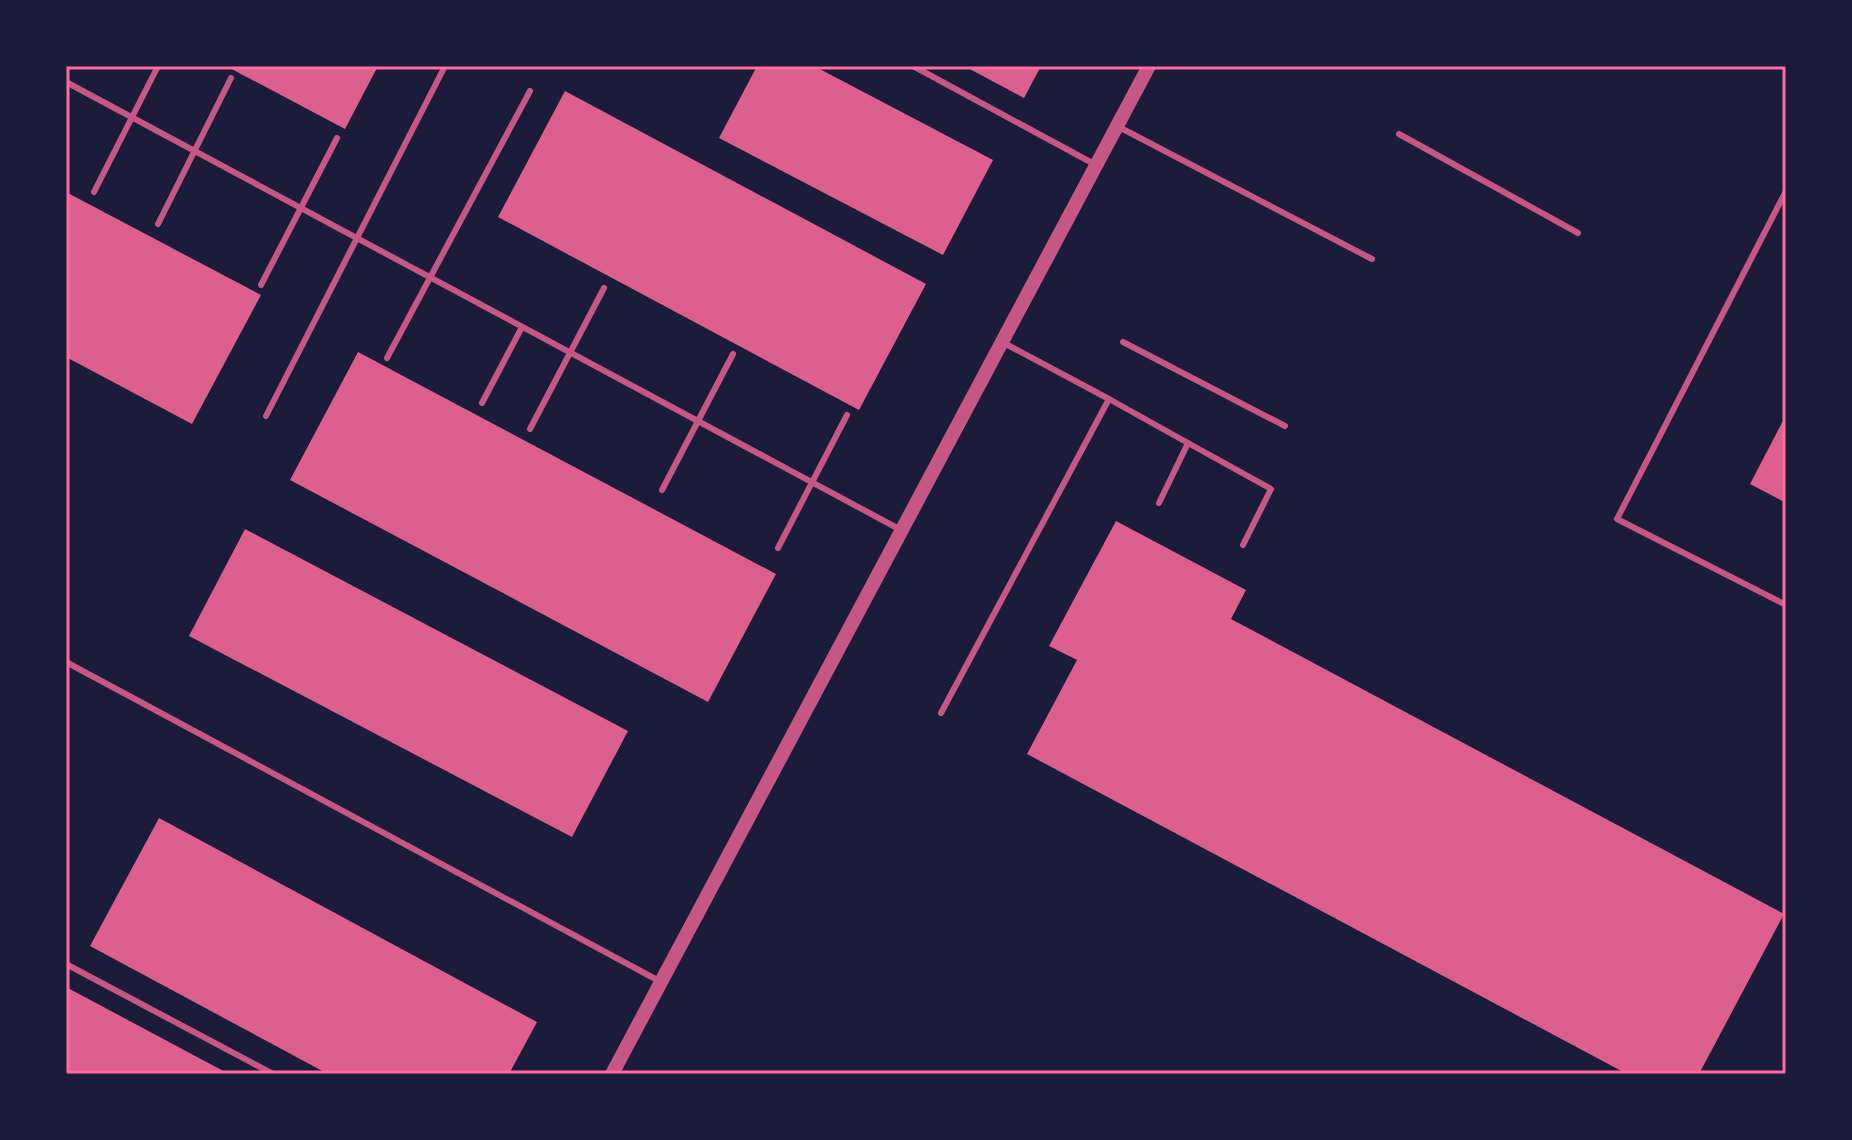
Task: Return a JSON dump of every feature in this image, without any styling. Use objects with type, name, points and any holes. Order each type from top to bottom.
[{"type":"street","points":[[612,1074],[1149,66]]},
{"type":"lane","points":[[94,192],[158,66]]},
{"type":"lane","points":[[266,416],[445,66]]},
{"type":"lane","points":[[913,66],[1096,165]]},
{"type":"lane","points":[[158,224],[231,78]]},
{"type":"lane","points":[[66,82],[901,530]]},
{"type":"lane","points":[[387,358],[530,91]]},
{"type":"lane","points":[[1117,126],[1372,259]]},
{"type":"lane","points":[[1399,134],[1578,233]]},
{"type":"lane","points":[[261,285],[337,138]]},
{"type":"lane","points":[[1786,191],[1617,519],[1786,605]]},
{"type":"lane","points":[[530,429],[604,288]]},
{"type":"lane","points":[[482,403],[522,327]]},
{"type":"lane","points":[[1002,342],[1271,489],[1243,545]]},
{"type":"lane","points":[[1123,342],[1285,426]]},
{"type":"lane","points":[[662,490],[733,354]]},
{"type":"lane","points":[[941,713],[1109,399]]},
{"type":"lane","points":[[778,548],[847,415]]},
{"type":"lane","points":[[1159,503],[1188,443]]},
{"type":"lane","points":[[66,662],[661,982]]},
{"type":"lane","points":[[66,964],[273,1074]]},
{"type":"building","points":[[226,66],[378,66],[345,129]]},
{"type":"building","points":[[757,66],[814,66],[993,160],[943,255],[719,138]]},
{"type":"building","points":[[964,66],[1041,66],[1024,98]]},
{"type":"building","points":[[565,91],[926,284],[859,410],[498,217]]},
{"type":"building","points":[[66,192],[261,295],[192,424],[66,357]]},
{"type":"building","points":[[358,352],[776,574],[708,702],[290,480]]},
{"type":"building","points":[[1786,415],[1786,503],[1750,484]]},
{"type":"building","points":[[1116,521],[1246,590],[1231,619],[1784,914],[1699,1074],[1627,1074],[1027,754],[1077,660],[1049,646]]},
{"type":"building","points":[[245,529],[628,731],[572,837],[189,636]]},
{"type":"building","points":[[159,818],[537,1022],[509,1074],[328,1074],[90,946]]},
{"type":"building","points":[[66,987],[229,1074],[66,1074]]}]
